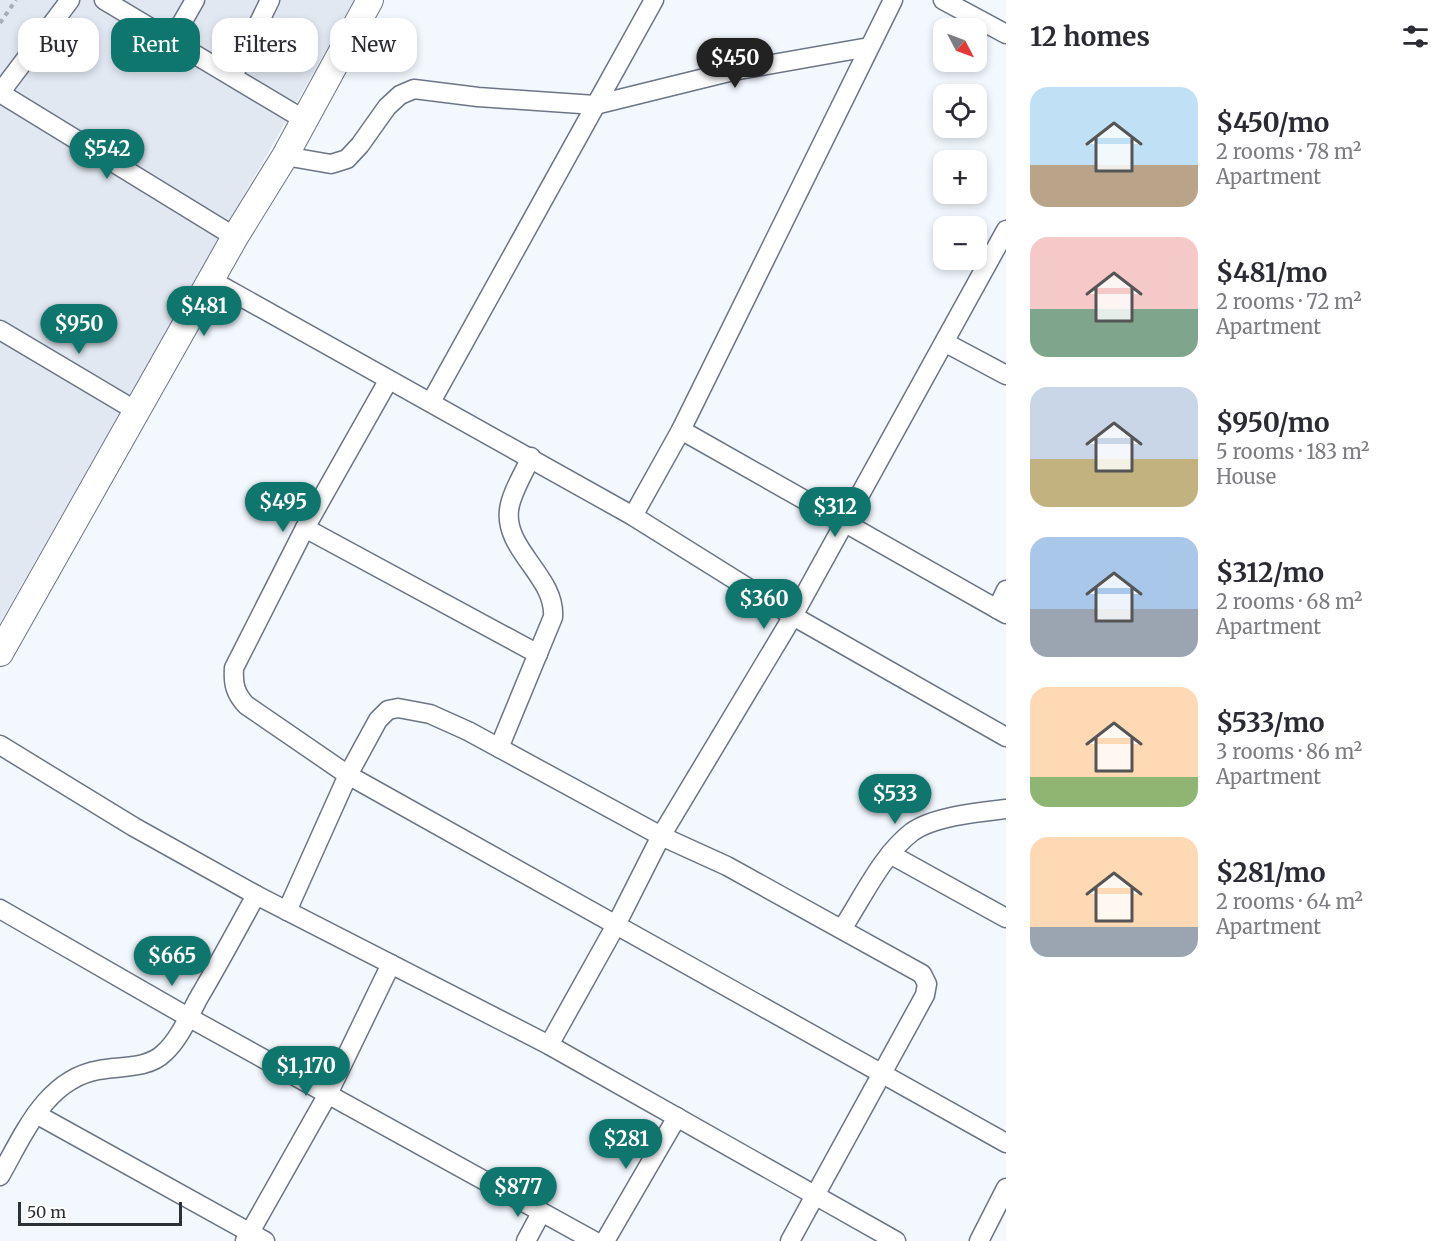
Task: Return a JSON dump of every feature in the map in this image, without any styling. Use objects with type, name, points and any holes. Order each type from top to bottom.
[{"type":"main road","points":[[0,653],[235,237],[285,156],[370,0]]},
{"type":"street","points":[[70,0],[0,93],[235,237]]},
{"type":"street","points":[[104,0],[135,18]]},
{"type":"street","points":[[185,18],[195,0]]},
{"type":"street","points":[[233,76],[270,0]]},
{"type":"street","points":[[431,402],[654,0]]},
{"type":"street","points":[[633,516],[681,430],[892,0]]},
{"type":"street","points":[[943,0],[1006,34]]},
{"type":"street","points":[[285,156],[331,165],[347,159],[387,107],[400,95],[414,89],[478,97],[595,105],[733,71],[869,47]]},
{"type":"street","points":[[200,57],[303,120]]},
{"type":"street","points":[[549,1045],[616,926],[662,836],[846,523],[1006,230]]},
{"type":"street","points":[[211,280],[388,381],[531,457],[633,516],[793,616],[1006,737]]},
{"type":"street","points":[[0,330],[138,412]]},
{"type":"street","points":[[946,343],[1006,375]]},
{"type":"street","points":[[388,381],[305,528],[234,668],[233,683],[237,694],[246,705],[348,775],[1006,1143]]},
{"type":"street","points":[[681,430],[1001,611],[1006,590]]},
{"type":"street","points":[[499,748],[553,617],[554,606],[509,524],[509,508],[531,457]]},
{"type":"street","points":[[305,528],[538,654]]},
{"type":"street","points":[[287,911],[348,775],[378,720],[388,710],[398,708],[430,714],[499,748],[662,836],[726,866],[922,974],[927,984],[925,995],[790,1241]]},
{"type":"street","points":[[0,745],[134,827],[256,895],[549,1045],[896,1241]]},
{"type":"street","points":[[842,929],[891,854],[914,831],[944,820],[1006,809]]},
{"type":"street","points":[[891,854],[1006,918]]},
{"type":"street","points":[[0,1176],[36,1114],[56,1091],[73,1078],[97,1070],[146,1064],[164,1053],[188,1017],[256,895]]},
{"type":"street","points":[[0,909],[188,1017],[541,1214],[594,1241]]},
{"type":"street","points":[[36,1114],[253,1238],[328,1095],[391,964]]},
{"type":"street","points":[[605,1241],[677,1117]]},
{"type":"street","points":[[979,1241],[1006,1188]]},
{"type":"street","points":[[526,1241],[541,1214]]},
{"type":"path","points":[[0,23],[16,0]]},
{"type":"shaded area","points":[[0,0],[355,0],[345,18],[330,18],[330,44],[318,65],[318,18],[212,18],[212,72],[314,72],[0,623]]}]
